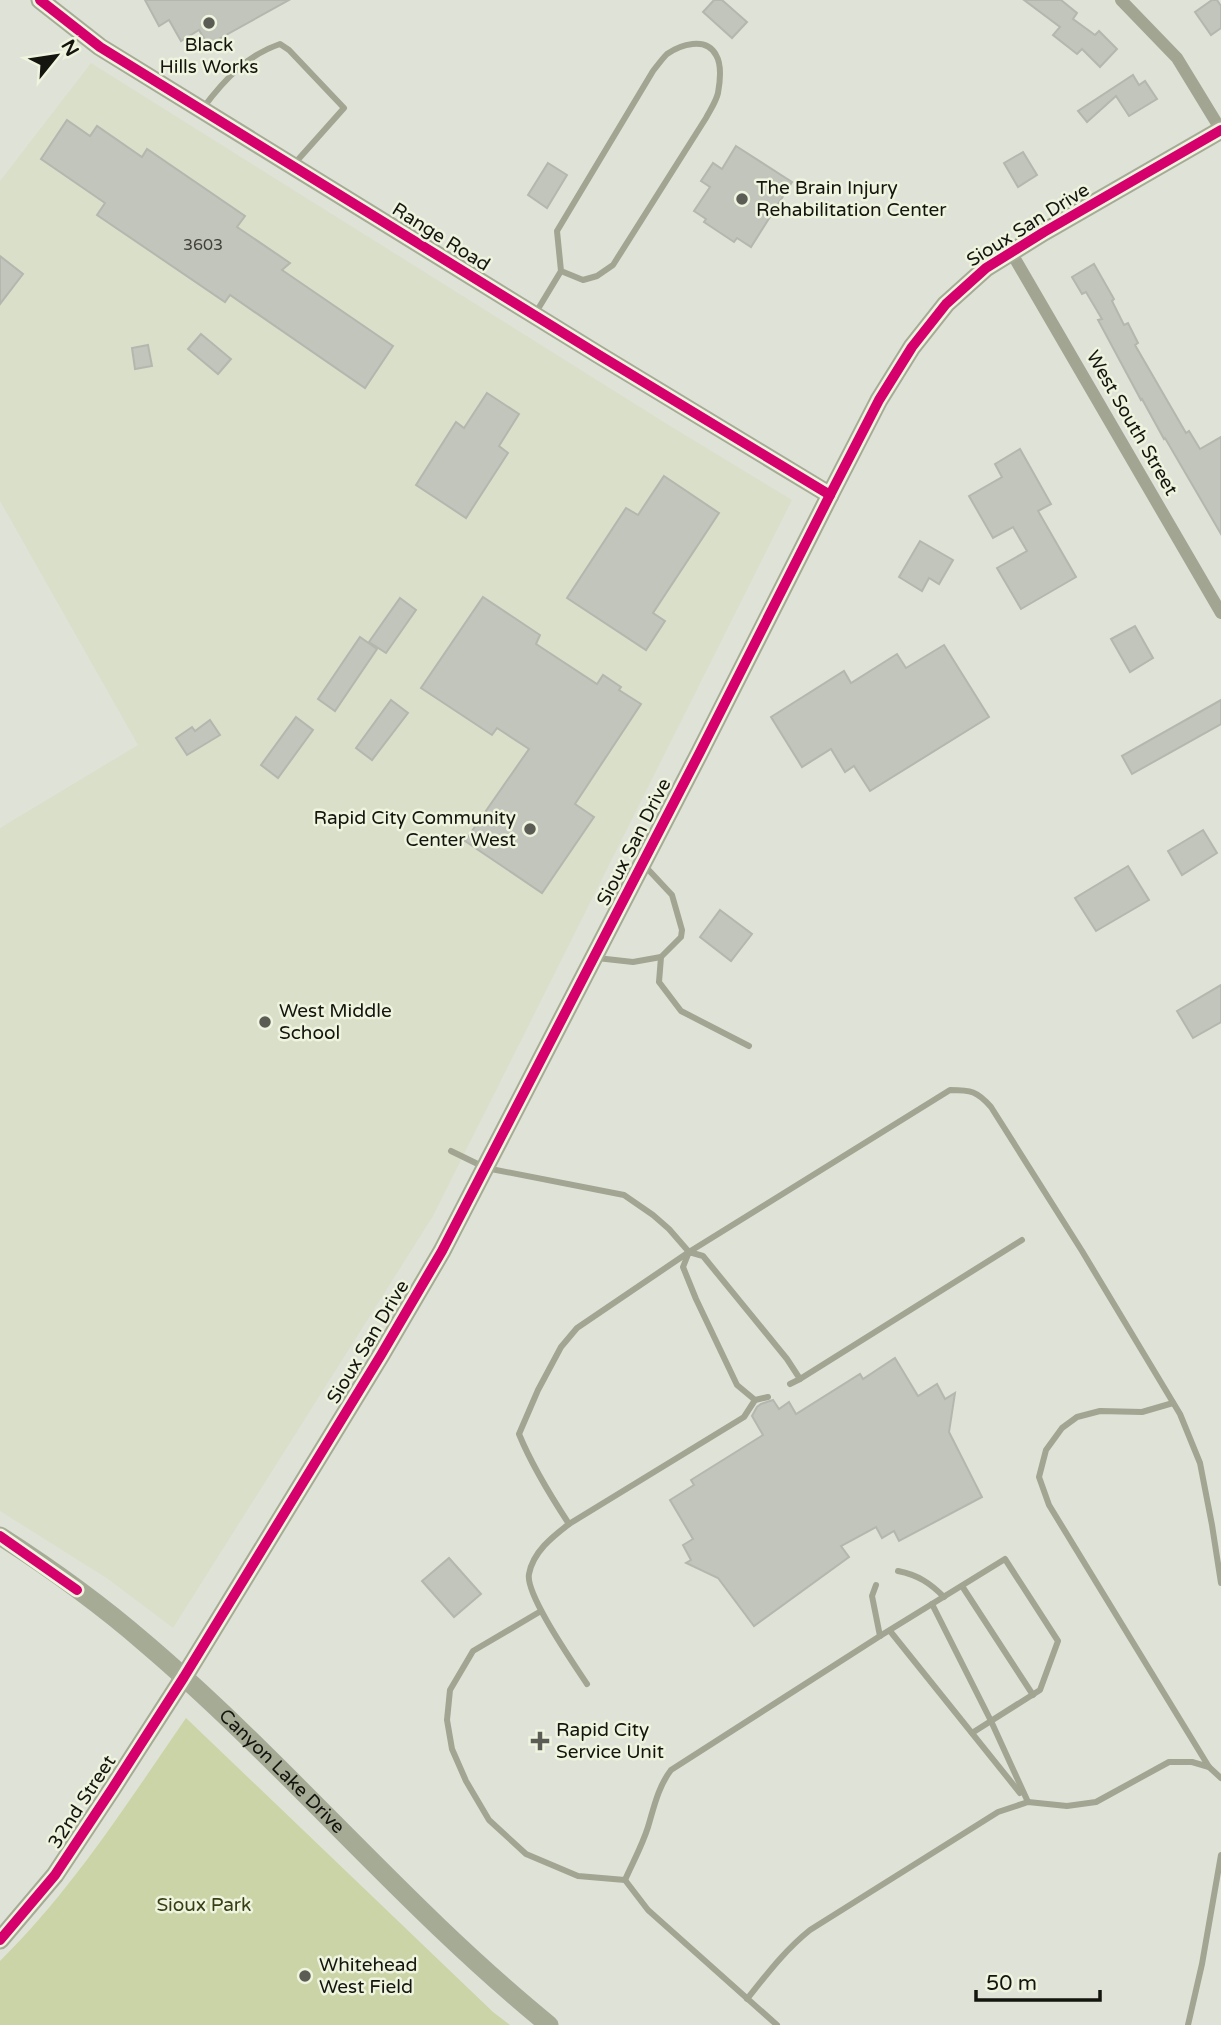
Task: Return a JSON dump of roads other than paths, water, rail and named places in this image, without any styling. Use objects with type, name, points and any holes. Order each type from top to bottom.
[{"type":"street","name":"Range Road","points":[[40,0],[100,47],[830,495]]},
{"type":"street","points":[[1121,0],[1177,58],[1221,130]]},
{"type":"street","name":"Sioux San Drive","points":[[184,1677],[414,1300],[486,1168],[897,369],[926,327],[965,286],[1011,252],[1221,130]]},
{"type":"street","name":"West South Street","points":[[1011,252],[1221,613]]},
{"type":"street","name":"Canyon Lake Drive","points":[[0,1536],[115,1618],[184,1677],[449,1938],[549,2025]]},
{"type":"street","name":"32nd Street","points":[[0,1940],[55,1875],[184,1677]]},
{"type":"lane","points":[[534,315],[561,271],[557,231],[653,71],[666,55],[686,44],[697,43],[716,54],[720,72],[718,96],[620,254],[612,265],[597,276],[583,280],[561,271]]},
{"type":"lane","points":[[202,109],[244,62],[263,50],[280,44],[289,50],[344,108],[293,166]]},
{"type":"lane","points":[[594,957],[633,962],[661,957],[681,937],[682,930],[672,895],[642,863]]},
{"type":"lane","points":[[661,957],[659,982],[681,1011],[749,1046]]},
{"type":"lane","points":[[569,1524],[546,1489],[519,1434],[561,1347],[578,1328],[689,1252],[950,1090],[970,1090],[981,1096],[991,1107],[1180,1414],[1200,1463],[1221,1583]]},
{"type":"lane","points":[[451,1152],[486,1168],[624,1195],[669,1229],[689,1252],[703,1256],[787,1359],[800,1379]]},
{"type":"lane","points":[[790,1384],[1022,1240]]},
{"type":"lane","points":[[689,1252],[683,1267],[696,1299],[737,1385],[755,1400]]},
{"type":"lane","points":[[587,1684],[532,1594],[528,1576],[535,1557],[569,1524],[744,1417],[755,1400],[768,1397]]},
{"type":"lane","points":[[1173,1403],[1142,1412],[1100,1410],[1077,1417],[1062,1428],[1046,1450],[1040,1477],[1049,1505],[1209,1766],[1221,1778]]},
{"type":"lane","points":[[625,1880],[642,1842],[657,1794],[671,1770],[1005,1559],[1058,1641],[1040,1690],[972,1733]]},
{"type":"lane","points":[[898,1572],[913,1574],[944,1597]]},
{"type":"lane","points":[[876,1585],[872,1596],[880,1636]]},
{"type":"lane","points":[[962,1586],[1033,1695]]},
{"type":"lane","points":[[932,1604],[1028,1802]]},
{"type":"lane","points":[[541,1611],[473,1651],[450,1690],[447,1720],[452,1749],[466,1781],[489,1820],[526,1854],[578,1876],[625,1880],[648,1910],[777,2025]]},
{"type":"lane","points":[[890,1631],[1028,1802]]},
{"type":"lane","points":[[747,1999],[780,1958],[810,1930],[998,1812],[1028,1802],[1067,1806],[1096,1802],[1169,1762],[1192,1762],[1209,1766]]},
{"type":"lane","points":[[1188,2025],[1202,1964],[1221,1855]]},
{"type":"place","name":"Black Hills Works","points":[[209,23]]},
{"type":"place","name":"The Brain Injury Rehabilitation Center","points":[[742,199]]},
{"type":"place","name":"Rapid City Community Center West","points":[[530,829]]},
{"type":"place","name":"West Middle School","points":[[265,1022]]},
{"type":"place","name":"Rapid City Service Unit","points":[[540,1741]]},
{"type":"place","name":"Whitehead West Field","points":[[305,1976]]},
{"type":"park label","name":"Sioux Park","points":[[204,1905]]}]
